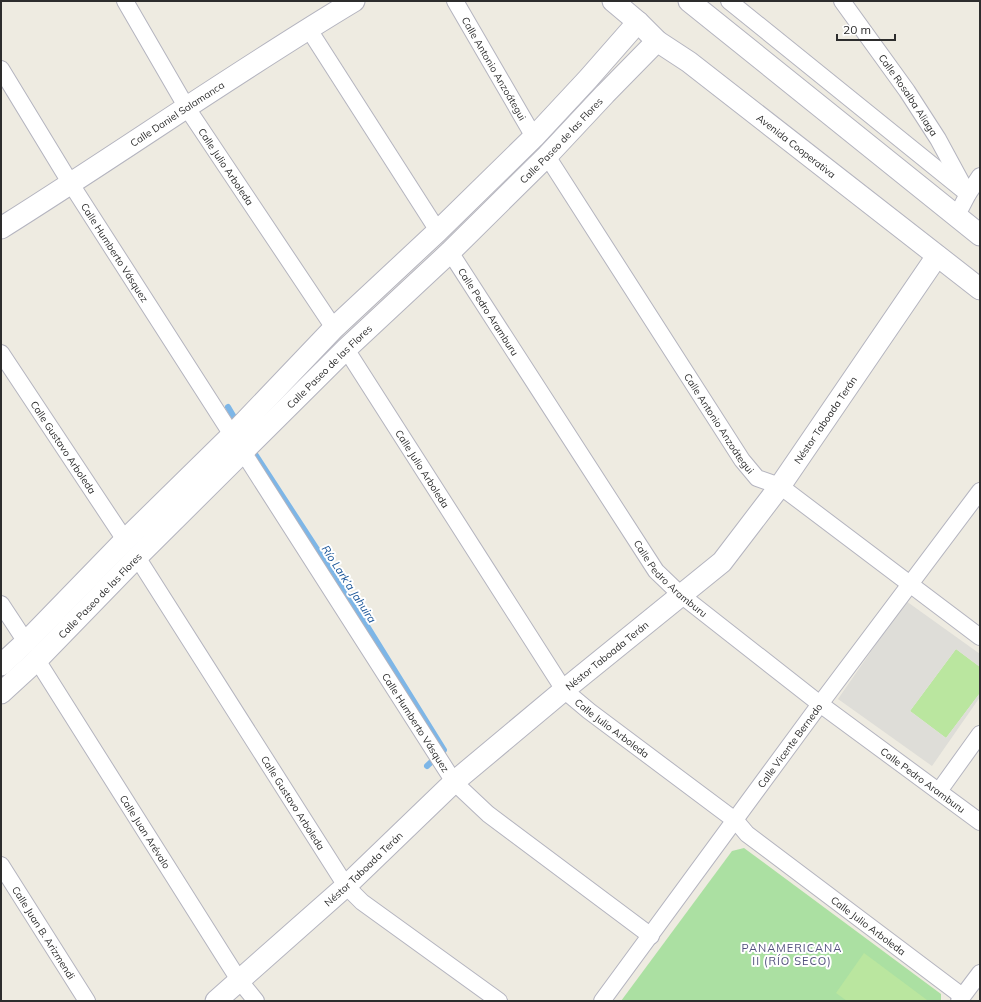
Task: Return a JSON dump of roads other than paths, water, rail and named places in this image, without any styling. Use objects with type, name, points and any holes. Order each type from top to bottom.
[{"type":"street","name":"Calle Julio Arboleda","points":[[125,1],[187,108],[334,328]]},
{"type":"street","name":"Calle Daniel Salamanca","points":[[1,228],[71,184],[308,28],[354,1]]},
{"type":"street","name":"Calle Antonio Anzoátegui","points":[[454,1],[534,137]]},
{"type":"street","name":"Avenida Cooperativa","points":[[613,1],[638,22],[657,41],[689,62],[980,289]]},
{"type":"street","points":[[689,1],[980,235]]},
{"type":"street","points":[[729,1],[968,194]]},
{"type":"street","name":"Calle Rosalba Aliaga","points":[[842,1],[911,97],[938,139],[968,194]]},
{"type":"street","name":"Calle Paseo de las Flores","points":[[1,665],[26,642],[125,540],[232,435],[334,328],[438,231],[534,137],[638,22]]},
{"type":"street","points":[[308,28],[450,252]]},
{"type":"street","name":"Calle Paseo de las Flores","points":[[1,692],[37,660],[137,557],[346,349],[450,252],[547,156],[657,41]]},
{"type":"street","name":"Calle Humberto Vásquez","points":[[1,69],[71,184],[232,435]]},
{"type":"street","points":[[534,137],[547,156]]},
{"type":"street","name":"Calle Antonio Anzoátegui","points":[[547,156],[742,460],[757,478],[780,486],[980,637]]},
{"type":"street","points":[[956,217],[968,194],[980,176]]},
{"type":"street","name":"Calle Pedro Aramburu","points":[[450,252],[656,571],[681,595],[820,704],[980,822]]},
{"type":"street","name":"Néstor Taboada Terán","points":[[216,1001],[346,886],[454,782],[564,690],[722,562],[780,486],[937,256]]},
{"type":"street","points":[[334,328],[346,349]]},
{"type":"street","name":"Calle Julio Arboleda","points":[[346,349],[564,690],[589,712],[736,821],[747,834],[960,999]]},
{"type":"street","name":"Calle Gustavo Arboleda","points":[[1,354],[125,540]]},
{"type":"street","points":[[232,435],[243,452]]},
{"type":"street","name":"Calle Humberto Vásquez","points":[[243,452],[454,782],[488,814],[650,936]]},
{"type":"street","name":"Calle Vicente Bernedo","points":[[602,1001],[736,821],[820,704],[980,491]]},
{"type":"street","points":[[125,540],[137,557]]},
{"type":"street","name":"Calle Gustavo Arboleda","points":[[137,557],[346,886],[362,902],[499,1001]]},
{"type":"street","points":[[1,604],[37,660]]},
{"type":"street","name":"Calle Juan Arévalo","points":[[37,660],[239,980],[256,1001]]},
{"type":"street","points":[[939,791],[980,734]]},
{"type":"street","name":"Calle Juan B. Arizmendi","points":[[1,865],[87,1001]]},
{"type":"street","points":[[960,999],[980,973]]},
{"type":"waterway","name":"Río Lark’a Jahuira","points":[[228,407],[238,424]]},
{"type":"waterway","name":"Río Lark’a Jahuira","points":[[251,448],[367,626],[444,750],[427,766]]},
{"type":"district","name":"PANAMERICANA II (RÍO SECO)","points":[[792,954]]}]
